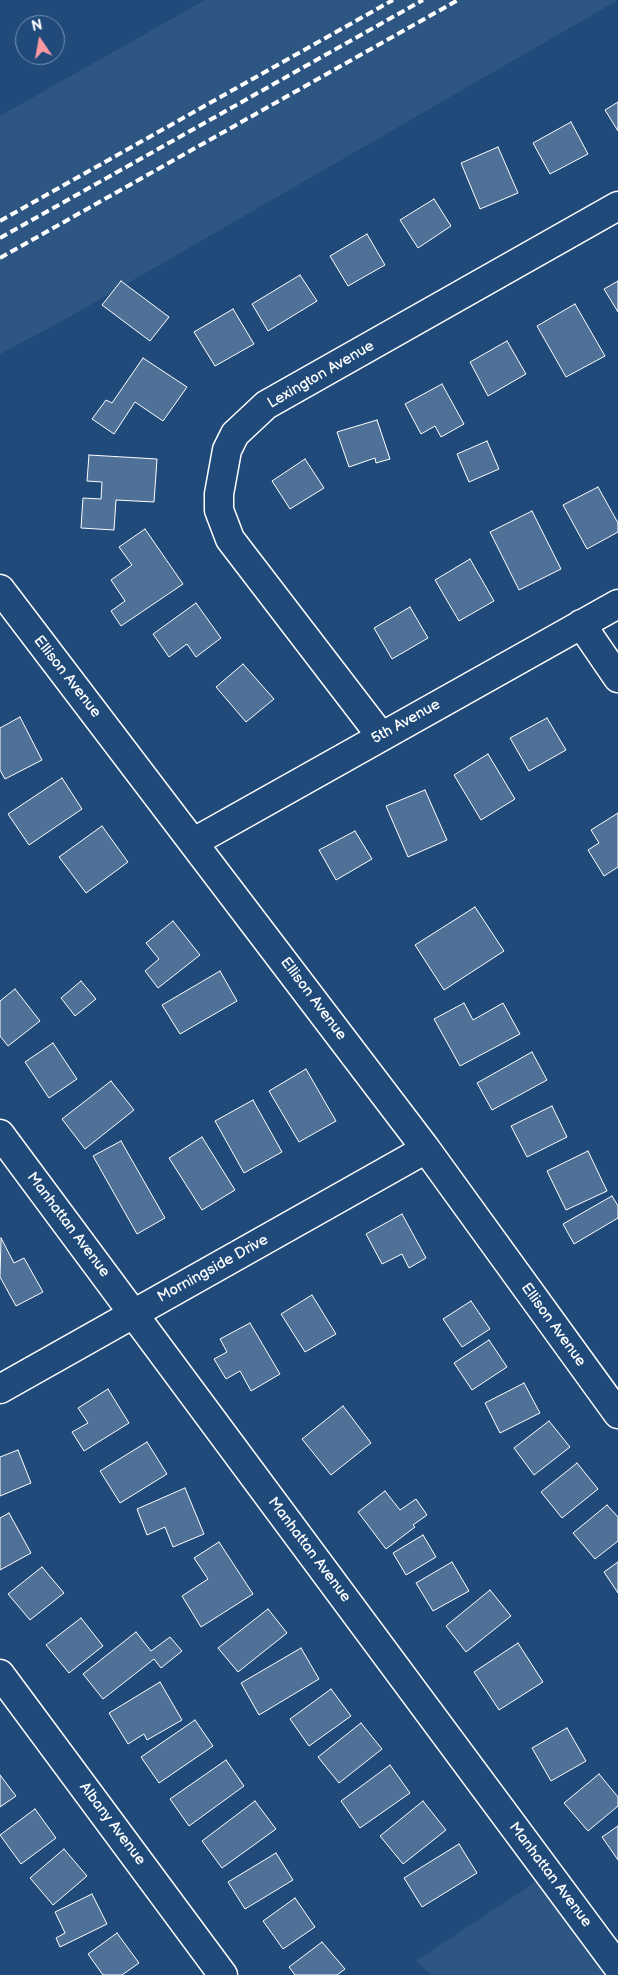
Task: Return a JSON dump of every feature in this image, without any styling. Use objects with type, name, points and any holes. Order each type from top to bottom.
[{"type":"street","name":"Lexington Avenue","points":[[381,736],[230,539],[220,510],[219,494],[227,450],[236,434],[266,405],[618,206]]},
{"type":"street","name":"5th Avenue","points":[[194,842],[618,604]]},
{"type":"street","name":"Ellison Avenue","points":[[5,605],[194,842],[426,1149],[618,1414]]},
{"type":"street","points":[[582,624],[618,678]]},
{"type":"street","name":"Manhattan Avenue","points":[[0,1134],[618,1967]]},
{"type":"street","name":"Morningside Drive","points":[[0,1389],[426,1149]]},
{"type":"street","name":"Albany Avenue","points":[[0,1674],[223,1975]]},
{"type":"shaded area","points":[[205,0],[618,0],[64,320],[0,354],[0,116]]},
{"type":"shaded area","points":[[552,1871],[607,1943],[618,1935],[618,1975],[431,1975],[416,1961]]},
{"type":"building","points":[[618,102],[618,131],[605,110]]},
{"type":"building","points":[[571,122],[588,154],[550,174],[533,143]]},
{"type":"building","points":[[498,147],[518,193],[480,209],[461,163]]},
{"type":"building","points":[[434,199],[451,226],[418,248],[400,220]]},
{"type":"building","points":[[367,234],[385,265],[348,286],[330,256]]},
{"type":"building","points":[[300,275],[317,301],[268,331],[252,304]]},
{"type":"building","points":[[121,281],[169,317],[150,341],[102,305]]},
{"type":"building","points":[[618,281],[618,312],[604,289]]},
{"type":"building","points":[[575,304],[605,356],[566,377],[537,326]]},
{"type":"building","points":[[233,309],[254,344],[215,366],[194,332]]},
{"type":"building","points":[[507,341],[526,374],[488,396],[470,362]]},
{"type":"building","points":[[143,358],[187,387],[163,421],[135,402],[114,434],[92,419],[106,400],[112,403]]},
{"type":"building","points":[[442,384],[464,424],[441,437],[435,426],[421,434],[405,404]]},
{"type":"building","points":[[377,420],[390,459],[376,463],[375,458],[349,467],[337,432]]},
{"type":"building","points":[[487,441],[499,469],[469,482],[457,454]]},
{"type":"building","points":[[89,455],[157,459],[154,502],[116,500],[114,530],[81,528],[83,498],[101,499],[102,482],[87,481]]},
{"type":"building","points":[[305,459],[324,488],[290,509],[272,481]]},
{"type":"building","points":[[598,487],[618,523],[618,532],[587,549],[563,505]]},
{"type":"building","points":[[532,511],[561,569],[519,590],[490,532]]},
{"type":"building","points":[[145,529],[183,584],[121,626],[111,611],[125,601],[111,580],[132,565],[119,547]]},
{"type":"building","points":[[470,559],[494,601],[459,621],[435,580]]},
{"type":"building","points":[[196,603],[221,638],[196,657],[187,644],[169,657],[153,634]]},
{"type":"building","points":[[410,607],[428,638],[392,659],[374,628]]},
{"type":"building","points":[[243,664],[274,699],[246,722],[216,687]]},
{"type":"building","points":[[20,717],[42,760],[5,779],[0,770],[0,728]]},
{"type":"building","points":[[547,718],[566,750],[529,771],[510,738]]},
{"type":"building","points":[[488,754],[515,799],[481,820],[454,775]]},
{"type":"building","points":[[62,778],[82,809],[29,845],[8,814]]},
{"type":"building","points":[[425,790],[447,840],[408,857],[386,806]]},
{"type":"building","points":[[618,813],[618,867],[604,876],[588,850],[599,843],[591,830]]},
{"type":"building","points":[[102,826],[128,862],[86,893],[59,857]]},
{"type":"building","points":[[355,831],[372,859],[336,880],[319,850]]},
{"type":"building","points":[[475,907],[504,951],[444,990],[415,945]]},
{"type":"building","points":[[173,921],[200,955],[158,988],[145,971],[159,959],[146,943]]},
{"type":"building","points":[[220,971],[237,1001],[180,1034],[162,1005]]},
{"type":"building","points":[[81,981],[96,999],[75,1016],[61,998]]},
{"type":"building","points":[[15,989],[40,1021],[8,1046],[0,1036],[0,1001]]},
{"type":"building","points":[[464,1003],[473,1020],[503,1003],[520,1034],[460,1066],[434,1019]]},
{"type":"building","points":[[53,1043],[77,1079],[49,1098],[25,1062]]},
{"type":"building","points":[[532,1052],[547,1080],[492,1110],[477,1083]]},
{"type":"building","points":[[306,1069],[336,1121],[299,1142],[269,1091]]},
{"type":"building","points":[[111,1081],[134,1110],[85,1149],[62,1119]]},
{"type":"building","points":[[253,1100],[282,1152],[244,1173],[215,1121]]},
{"type":"building","points":[[552,1106],[567,1137],[527,1157],[511,1126]]},
{"type":"building","points":[[202,1137],[235,1190],[202,1210],[169,1158]]},
{"type":"building","points":[[121,1141],[165,1218],[137,1234],[93,1156]]},
{"type":"building","points":[[588,1151],[607,1191],[566,1210],[547,1171]]},
{"type":"building","points":[[612,1196],[618,1206],[618,1218],[574,1244],[563,1224]]},
{"type":"building","points":[[402,1214],[426,1258],[409,1268],[402,1254],[382,1264],[366,1234]]},
{"type":"building","points":[[1,1238],[14,1263],[24,1258],[43,1292],[16,1306],[0,1277]]},
{"type":"building","points":[[312,1295],[336,1334],[305,1352],[281,1314]]},
{"type":"building","points":[[471,1301],[490,1329],[462,1347],[443,1319]]},
{"type":"building","points":[[250,1323],[280,1374],[251,1391],[240,1371],[226,1379],[214,1359],[227,1352],[220,1339]]},
{"type":"building","points":[[489,1340],[507,1367],[472,1390],[454,1363]]},
{"type":"building","points":[[524,1383],[540,1413],[500,1433],[485,1403]]},
{"type":"building","points":[[108,1389],[129,1423],[84,1451],[72,1432],[88,1423],[78,1408]]},
{"type":"building","points":[[343,1406],[371,1443],[331,1475],[302,1439]]},
{"type":"building","points":[[549,1421],[570,1447],[534,1475],[514,1448]]},
{"type":"building","points":[[147,1442],[167,1474],[120,1503],[100,1471]]},
{"type":"building","points":[[18,1450],[31,1483],[0,1496],[0,1457]]},
{"type":"building","points":[[577,1463],[598,1489],[562,1518],[541,1492]]},
{"type":"building","points":[[185,1488],[204,1534],[173,1547],[165,1527],[147,1535],[137,1509]]},
{"type":"building","points":[[385,1491],[400,1510],[416,1499],[427,1515],[413,1525],[415,1527],[386,1549],[358,1512]]},
{"type":"building","points":[[607,1505],[618,1517],[618,1541],[595,1559],[573,1533]]},
{"type":"building","points":[[9,1513],[31,1553],[0,1570],[0,1518]]},
{"type":"building","points":[[423,1535],[436,1557],[406,1575],[393,1553]]},
{"type":"building","points":[[219,1542],[253,1594],[201,1627],[182,1596],[208,1579],[194,1558]]},
{"type":"building","points":[[452,1562],[469,1591],[433,1611],[416,1583]]},
{"type":"building","points":[[618,1562],[618,1593],[604,1572]]},
{"type":"building","points":[[42,1567],[64,1593],[30,1620],[8,1594]]},
{"type":"building","points":[[490,1590],[511,1616],[466,1652],[446,1626]]},
{"type":"building","points":[[268,1609],[287,1633],[238,1672],[218,1648]]},
{"type":"building","points":[[81,1618],[103,1646],[69,1673],[46,1645]]},
{"type":"building","points":[[136,1632],[151,1651],[170,1637],[182,1651],[161,1668],[154,1659],[103,1699],[83,1674]]},
{"type":"building","points":[[518,1643],[543,1682],[499,1710],[474,1672]]},
{"type":"building","points":[[301,1648],[319,1679],[259,1715],[241,1683]]},
{"type":"building","points":[[160,1682],[182,1720],[147,1740],[144,1734],[128,1744],[109,1713]]},
{"type":"building","points":[[331,1689],[351,1716],[309,1746],[290,1719]]},
{"type":"building","points":[[195,1720],[213,1746],[159,1783],[141,1757]]},
{"type":"building","points":[[361,1723],[382,1749],[339,1783],[318,1757]]},
{"type":"building","points":[[567,1728],[586,1761],[551,1781],[532,1748]]},
{"type":"building","points":[[226,1760],[244,1786],[189,1826],[170,1799]]},
{"type":"building","points":[[390,1765],[410,1793],[360,1828],[341,1801]]},
{"type":"building","points":[[599,1774],[618,1797],[618,1806],[588,1831],[564,1803]]},
{"type":"building","points":[[0,1775],[16,1796],[0,1807]]},
{"type":"building","points":[[255,1801],[276,1829],[222,1868],[202,1841]]},
{"type":"building","points":[[423,1801],[446,1830],[403,1864],[380,1836]]},
{"type":"building","points":[[35,1809],[56,1838],[21,1864],[0,1835]]},
{"type":"building","points":[[618,1826],[618,1860],[602,1837]]},
{"type":"building","points":[[459,1844],[477,1873],[422,1907],[404,1878]]},
{"type":"building","points":[[64,1849],[87,1876],[53,1905],[30,1878]]},
{"type":"building","points":[[276,1853],[293,1880],[245,1909],[228,1882]]},
{"type":"building","points":[[92,1894],[107,1924],[60,1947],[56,1938],[65,1933],[55,1912]]},
{"type":"building","points":[[295,1898],[315,1927],[283,1949],[263,1921]]},
{"type":"building","points":[[117,1933],[139,1963],[122,1975],[103,1975],[88,1954]]},
{"type":"building","points":[[322,1942],[345,1969],[337,1975],[295,1975],[289,1967]]},
{"type":"railway","points":[[0,221],[393,0]]},
{"type":"railway","points":[[0,238],[423,0]]},
{"type":"railway","points":[[0,258],[458,0]]}]
